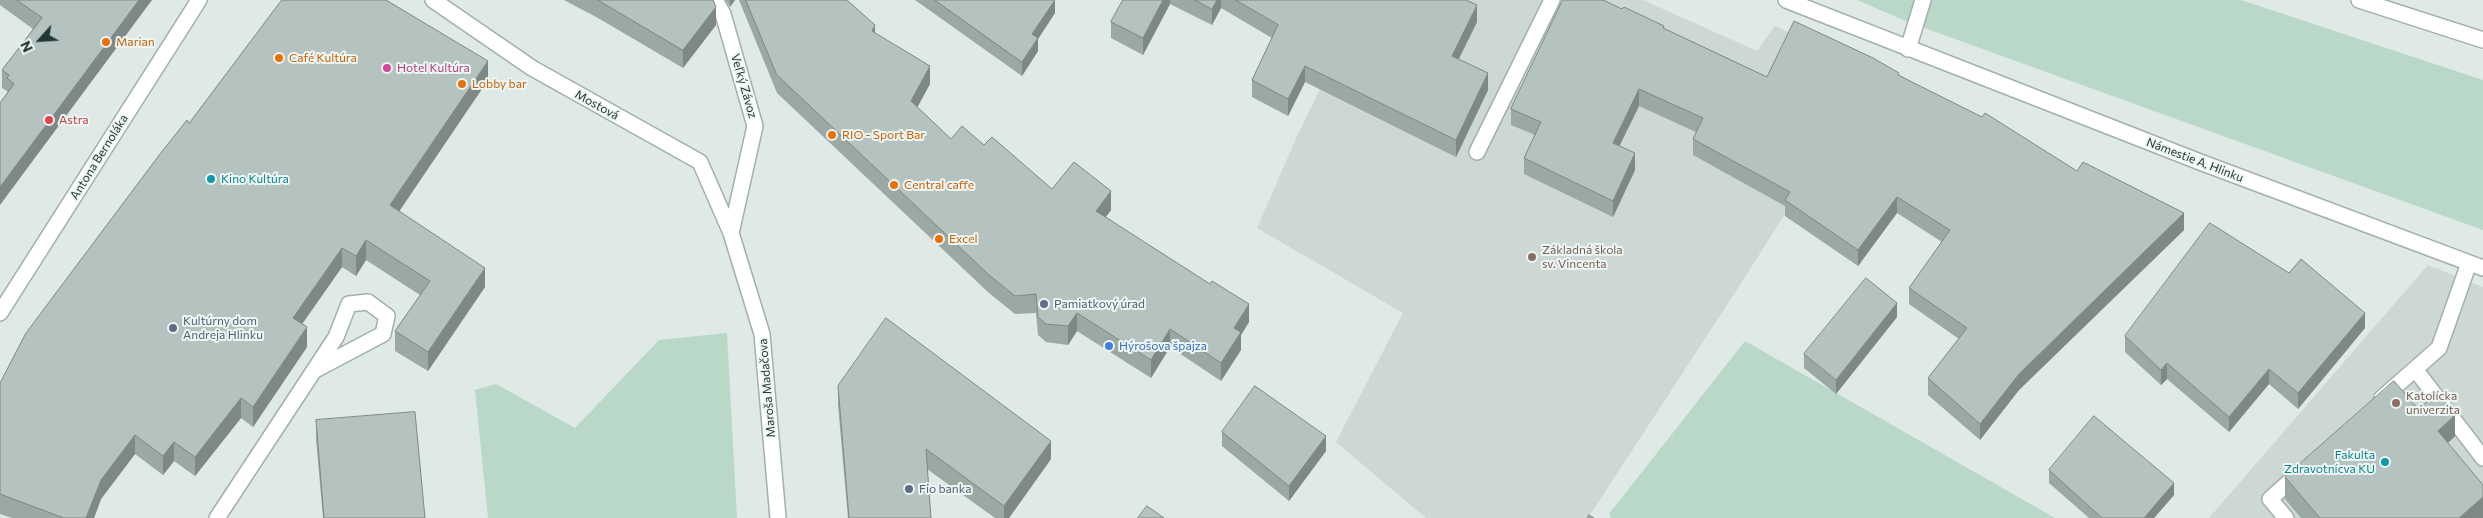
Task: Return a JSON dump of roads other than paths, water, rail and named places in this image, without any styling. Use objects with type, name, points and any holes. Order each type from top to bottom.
[{"type":"street","name":"Antona Bernoláka","points":[[0,313],[199,0]]},
{"type":"street","name":"Mostová","points":[[433,0],[532,68],[700,162],[731,233]]},
{"type":"street","name":"Veľký Závoz","points":[[715,0],[723,14],[755,126],[731,233]]},
{"type":"street","points":[[1478,152],[1552,0]]},
{"type":"street","name":"Námestie A. Hlinku","points":[[1786,0],[1908,49],[2476,266]]},
{"type":"street","points":[[1908,49],[1923,0]]},
{"type":"street","points":[[2358,0],[2483,40]]},
{"type":"street","name":"Maroša Madačova","points":[[731,233],[762,334],[778,518]]},
{"type":"street","points":[[2371,408],[2439,348],[2476,266]]},
{"type":"street","points":[[217,518],[336,337],[348,304],[368,302],[387,316],[384,334],[315,370]]},
{"type":"street","points":[[2414,369],[2483,458]]},
{"type":"street","points":[[2286,518],[2270,499],[2313,460]]},
{"type":"place","name":"Marian","points":[[106,42]]},
{"type":"place","name":"Café Kultúra","points":[[279,58]]},
{"type":"place","name":"Hotel Kultúra","points":[[387,68]]},
{"type":"place","name":"Lobby bar","points":[[462,84]]},
{"type":"place","name":"Astra","points":[[49,120]]},
{"type":"place","name":"RIO - Sport Bar","points":[[832,135]]},
{"type":"place","name":"Kino Kultúra","points":[[211,179]]},
{"type":"place","name":"Central caffe","points":[[894,185]]},
{"type":"place","name":"Excel","points":[[939,239]]},
{"type":"place","name":"Základná škola sv. Vincenta","points":[[1532,257]]},
{"type":"place","name":"Pamiatkový úrad","points":[[1044,304]]},
{"type":"place","name":"Kultúrny dom Andreja Hlinku","points":[[173,328]]},
{"type":"place","name":"Hýrošova špajza","points":[[1109,346]]},
{"type":"place","name":"Katolícka univerzita","points":[[2396,403]]},
{"type":"place","name":"Fakulta Zdravotnícva KU","points":[[2385,462]]},
{"type":"place","name":"Fio banka","points":[[909,489]]}]
